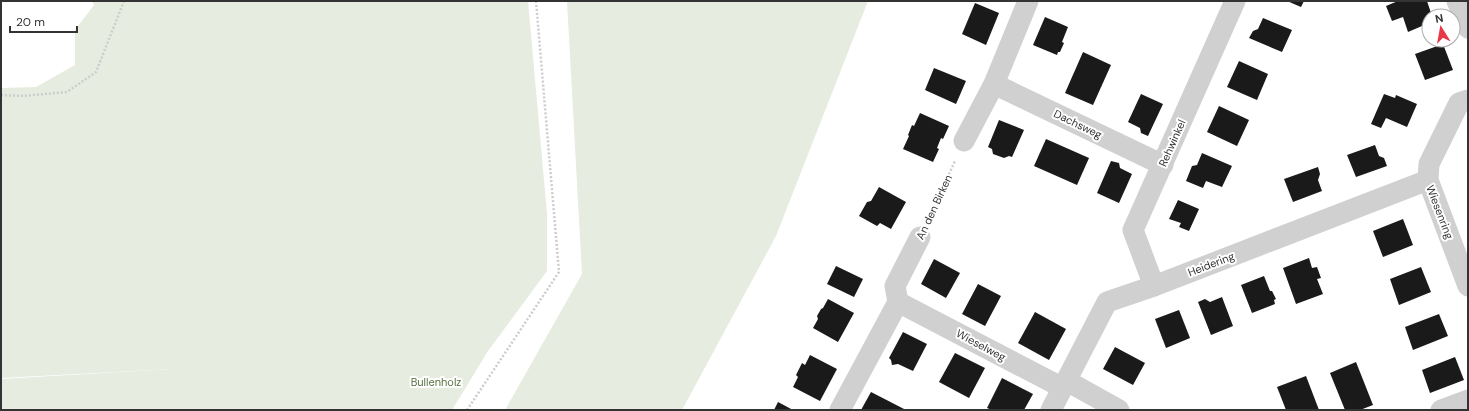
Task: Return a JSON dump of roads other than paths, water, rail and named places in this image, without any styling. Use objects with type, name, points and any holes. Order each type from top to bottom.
[{"type":"street","points":[[964,141],[994,84],[1028,1]]},
{"type":"street","name":"Rehwinkel","points":[[1154,286],[1133,230],[1235,1]]},
{"type":"street","points":[[1457,1],[1468,28]]},
{"type":"street","name":"Dachsweg","points":[[994,84],[1163,165]]},
{"type":"street","name":"Wiesenring","points":[[1468,100],[1459,103],[1429,164],[1428,180],[1464,263],[1468,286]]},
{"type":"street","name":"Heidering","points":[[1051,410],[1106,302],[1154,286],[1428,180]]},
{"type":"street","name":"An den Birken","points":[[898,302],[895,286],[920,237]]},
{"type":"street","points":[[840,410],[898,302]]},
{"type":"street","name":"Wieselweg","points":[[898,302],[1065,385],[1119,410]]},
{"type":"street","points":[[1441,410],[1468,400]]},
{"type":"park label","name":"Bullenholz","points":[[436,382]]}]
